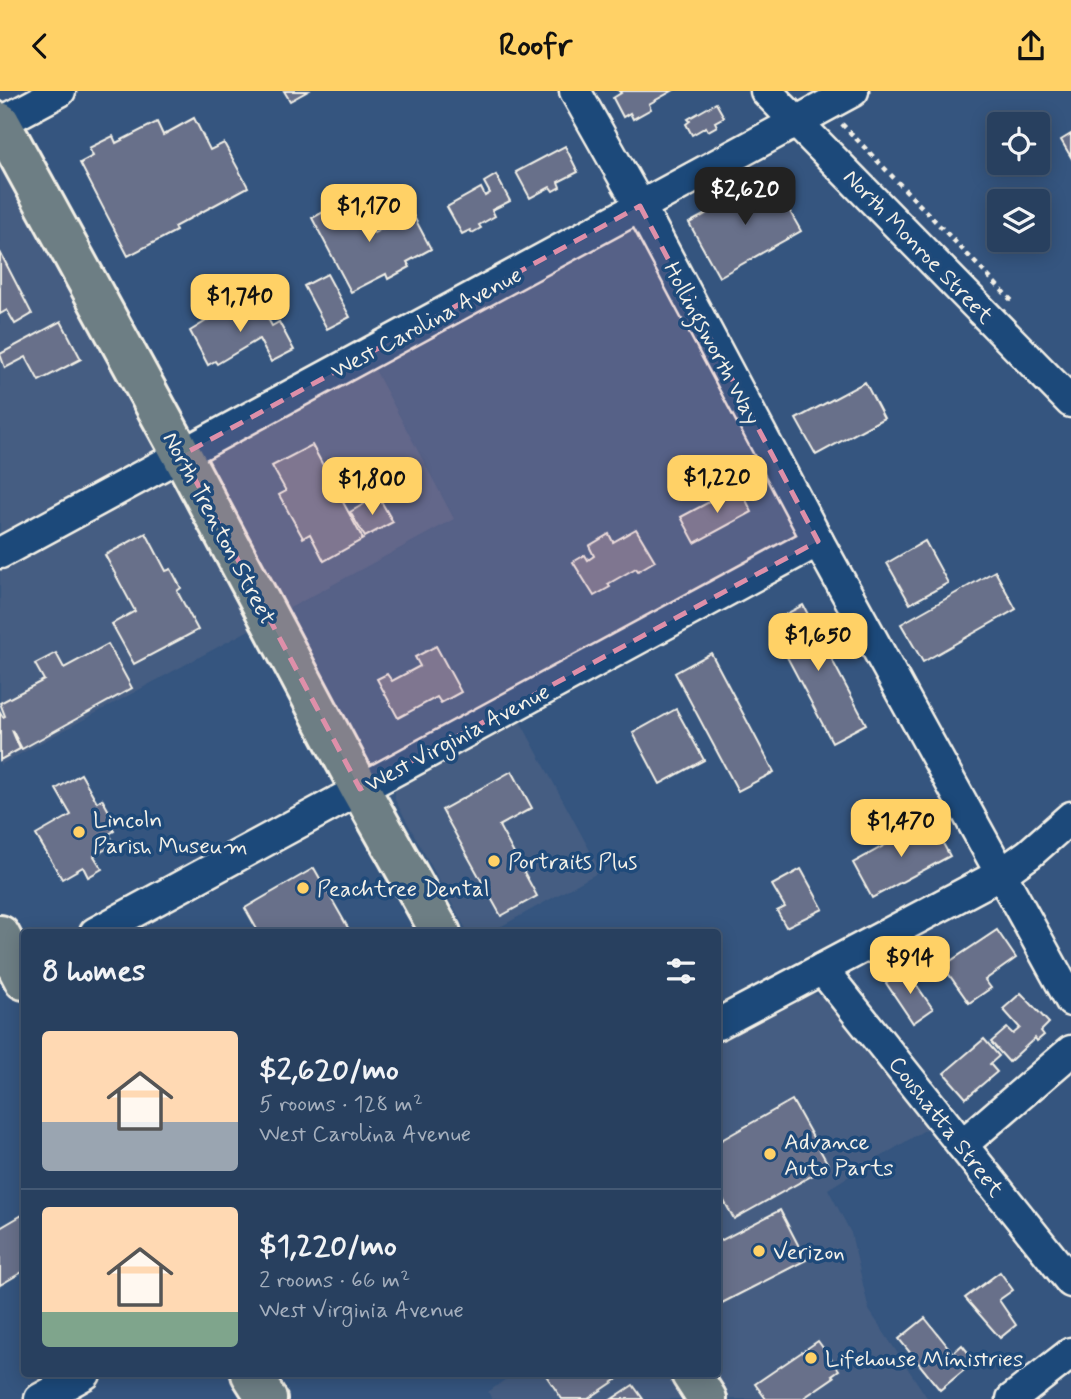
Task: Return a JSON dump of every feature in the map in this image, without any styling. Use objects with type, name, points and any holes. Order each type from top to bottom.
[{"type":"highway","name":"North Trenton Street","points":[[0,123],[182,455],[360,789],[440,929]]},
{"type":"highway","points":[[0,935],[17,977]]},
{"type":"highway","points":[[253,1377],[267,1399]]},
{"type":"highway","points":[[693,1377],[707,1399]]},
{"type":"street","points":[[0,123],[60,91]]},
{"type":"street","name":"Hollingsworth Way","points":[[575,91],[1071,1002]]},
{"type":"street","name":"North Monroe Street","points":[[766,91],[1071,402]]},
{"type":"street","name":"West Carolina Avenue","points":[[0,553],[853,91]]},
{"type":"street","name":"West Virginia Avenue","points":[[103,929],[818,541]]},
{"type":"street","points":[[721,1022],[1001,874],[1029,854],[1071,817]]},
{"type":"street","name":"Coushatta Street","points":[[822,969],[1071,1282]]},
{"type":"street","points":[[962,1145],[1071,1051]]},
{"type":"street","points":[[1012,1399],[1071,1353]]},
{"type":"street","points":[[40,1399],[80,1377]]},
{"type":"path","points":[[824,107],[876,157],[1017,306]]},
{"type":"highlighted area","points":[[640,206],[818,541],[360,789],[182,455]]},
{"type":"shaded area","points":[[0,150],[177,476],[287,412],[374,368],[454,519],[0,765]]},
{"type":"shaded area","points":[[518,717],[601,871],[496,929],[466,929],[395,800],[396,785]]},
{"type":"shaded area","points":[[812,993],[825,998],[928,1128],[828,1189],[851,1233],[869,1310],[928,1399],[492,1399],[488,1392],[509,1377],[721,1377],[721,1039],[805,994]]},
{"type":"building","points":[[284,91],[308,91],[290,101]]},
{"type":"building","points":[[619,91],[672,91],[649,104],[651,109],[633,119],[630,113],[623,117],[613,98],[621,93]]},
{"type":"building","points":[[716,103],[724,117],[715,122],[717,126],[708,131],[706,127],[692,135],[686,124],[690,121],[688,119]]},
{"type":"building","points":[[194,118],[210,150],[224,143],[248,187],[174,227],[176,231],[128,256],[80,163],[93,156],[89,148],[113,136],[116,143],[157,122],[163,135]]},
{"type":"building","points":[[1071,134],[1071,157],[1061,140]]},
{"type":"building","points":[[565,146],[578,172],[558,182],[560,187],[553,191],[550,187],[530,198],[516,172]]},
{"type":"building","points":[[496,175],[510,201],[492,210],[495,216],[479,225],[481,228],[462,234],[447,207],[481,188],[485,196],[490,193],[484,182]]},
{"type":"building","points":[[771,178],[801,231],[719,277],[689,223]]},
{"type":"building","points":[[354,196],[374,233],[412,213],[431,249],[407,262],[410,267],[388,279],[386,274],[351,292],[312,218]]},
{"type":"building","points":[[0,252],[32,314],[15,324],[7,310],[0,314]]},
{"type":"building","points":[[327,274],[350,317],[327,329],[304,286]]},
{"type":"building","points":[[258,301],[272,326],[279,322],[294,350],[271,362],[259,339],[217,364],[215,361],[208,365],[190,331],[221,312],[223,316],[246,303],[247,306]]},
{"type":"building","points":[[61,321],[81,359],[39,381],[26,357],[5,368],[0,354]]},
{"type":"building","points":[[865,382],[884,418],[816,455],[796,419]]},
{"type":"building","points":[[312,445],[363,539],[324,561],[310,534],[303,538],[279,495],[286,491],[272,466]]},
{"type":"building","points":[[739,486],[752,512],[695,543],[681,517]]},
{"type":"building","points":[[378,496],[393,522],[365,537],[350,512]]},
{"type":"building","points":[[636,529],[655,561],[608,584],[610,587],[594,596],[573,562],[585,555],[588,560],[594,556],[589,546],[609,534],[613,542]]},
{"type":"building","points":[[146,533],[166,571],[171,569],[181,588],[177,591],[198,630],[134,664],[112,624],[135,611],[105,555]]},
{"type":"building","points":[[925,541],[948,583],[910,604],[887,563]]},
{"type":"building","points":[[995,571],[1016,609],[923,662],[901,624]]},
{"type":"building","points":[[803,605],[866,724],[832,742],[769,623]]},
{"type":"building","points":[[108,644],[132,688],[22,749],[12,730],[20,749],[0,760],[0,712],[5,716],[0,703],[44,680],[35,664],[56,653],[64,668]]},
{"type":"building","points":[[436,646],[461,692],[441,703],[437,697],[398,718],[377,679],[387,674],[392,681],[420,666],[415,657]]},
{"type":"building","points":[[711,653],[774,772],[738,791],[675,673]]},
{"type":"building","points":[[676,709],[704,760],[660,784],[633,733]]},
{"type":"building","name":"Portraits Plus","points":[[512,771],[532,808],[499,826],[537,896],[501,916],[442,810]]},
{"type":"building","points":[[81,774],[97,802],[102,799],[114,820],[110,822],[114,831],[109,834],[115,844],[94,856],[102,869],[88,877],[83,867],[62,879],[36,835],[71,815],[56,789]]},
{"type":"building","points":[[930,820],[950,856],[872,898],[853,863]]},
{"type":"building","name":"Peachtree Dental","points":[[314,868],[349,929],[257,929],[245,908]]},
{"type":"building","points":[[801,869],[823,909],[786,927],[777,911],[785,907],[772,885]]},
{"type":"building","points":[[997,930],[1016,958],[985,980],[991,988],[969,1003],[943,966]]},
{"type":"building","points":[[906,970],[933,1009],[913,1023],[886,983]]},
{"type":"building","points":[[1021,993],[1049,1023],[1041,1031],[1044,1035],[1037,1041],[1035,1038],[1009,1062],[991,1042],[1007,1028],[1013,1034],[1020,1028],[1003,1009]]},
{"type":"building","points":[[984,1039],[999,1056],[990,1064],[997,1072],[966,1098],[944,1073]]},
{"type":"building","name":"Advance Auto Parts","points":[[792,1100],[829,1166],[734,1219],[721,1195],[721,1140]]},
{"type":"building","name":"Verizon","points":[[780,1210],[806,1260],[721,1303],[721,1240]]},
{"type":"building","points":[[21,1216],[21,1273],[0,1285],[0,1228]]},
{"type":"building","points":[[1000,1272],[1013,1290],[999,1300],[1016,1325],[1000,1338],[965,1298]]},
{"type":"building","points":[[925,1318],[953,1353],[962,1345],[975,1361],[940,1390],[899,1339]]},
{"type":"building","name":"Lifehouse Ministries","points":[[818,1341],[839,1370],[832,1375],[834,1377],[802,1399],[766,1399],[755,1384]]},
{"type":"building","points":[[547,1377],[621,1377],[588,1399],[562,1399]]},
{"type":"building","points":[[633,1385],[643,1399],[612,1399]]},
{"type":"place","name":"Lincoln Parish Museum","points":[[79,832]]},
{"type":"place","name":"Portraits Plus","points":[[494,861]]},
{"type":"place","name":"Peachtree Dental","points":[[303,888]]},
{"type":"place","name":"Advance Auto Parts","points":[[770,1154]]},
{"type":"place","name":"Verizon","points":[[759,1251]]},
{"type":"place","name":"Lifehouse Ministries","points":[[811,1358]]}]
